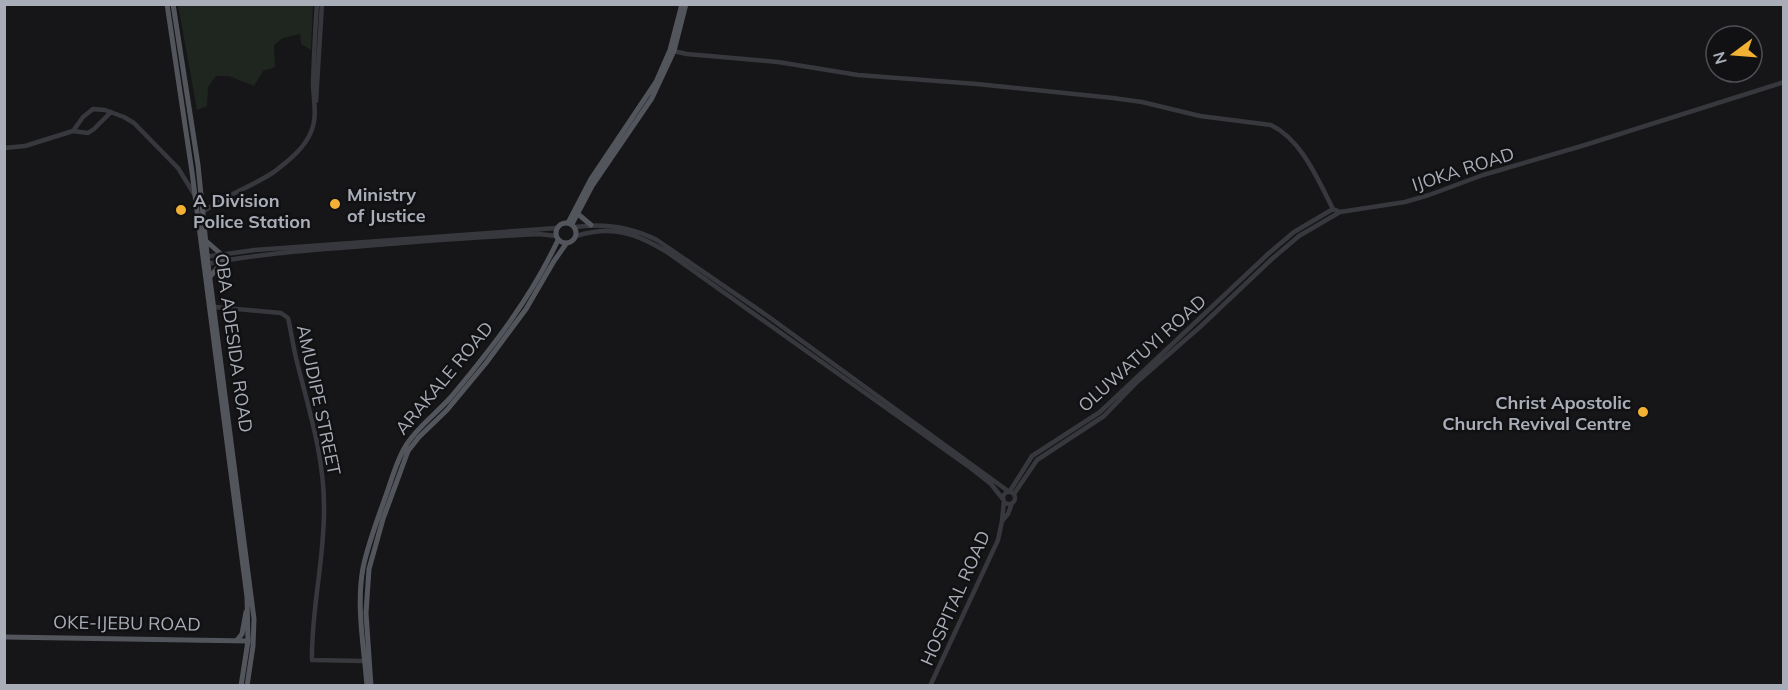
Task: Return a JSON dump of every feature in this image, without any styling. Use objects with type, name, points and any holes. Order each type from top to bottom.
[{"type":"main road","name":"OBA ADESIDA ROAD","points":[[167,4],[206,264],[248,608],[248,641],[241,686]]},
{"type":"main road","name":"OBA ADESIDA ROAD","points":[[173,4],[198,165],[206,240],[205,257]]},
{"type":"main road","points":[[572,225],[592,186],[652,98],[672,50],[684,4]]},
{"type":"main road","points":[[572,225],[560,224],[557,228],[557,238],[566,244],[571,243],[576,236],[572,225],[591,179],[654,87],[672,50]]},
{"type":"main road","points":[[578,214],[591,225]]},
{"type":"main road","name":"ARAKALE ROAD","points":[[369,686],[364,661],[361,614],[363,568],[371,537],[404,449],[448,400],[507,327],[542,272],[557,238]]},
{"type":"main road","points":[[206,240],[223,258],[210,277]]},
{"type":"main road","name":"ARAKALE ROAD","points":[[369,686],[366,613],[369,569],[383,519],[408,451],[447,410],[492,356],[526,309],[566,244]]},
{"type":"main road","name":"OBA ADESIDA ROAD","points":[[206,264],[215,307],[254,619],[253,646],[247,686]]},
{"type":"main road","points":[[246,657],[238,640],[242,634],[248,608]]},
{"type":"main road","name":"OKE-IJEBU ROAD","points":[[4,637],[248,641]]},
{"type":"street","points":[[315,104],[313,83],[316,4]]},
{"type":"street","points":[[202,212],[217,201],[239,192],[268,175],[297,153],[312,132],[318,84],[321,4]]},
{"type":"street","points":[[672,50],[778,62],[858,75],[1113,98],[1142,102],[1200,116],[1265,124],[1279,129],[1296,147],[1333,209],[1340,212]]},
{"type":"street","name":"IJOKA ROAD","points":[[1340,212],[1405,202],[1429,195],[1483,175],[1784,82]]},
{"type":"street","points":[[73,131],[91,111],[97,109],[130,120],[178,168],[194,194]]},
{"type":"street","points":[[4,148],[25,146],[73,131],[84,133],[92,131],[111,112]]},
{"type":"street","points":[[178,168],[192,172]]},
{"type":"street","points":[[1271,256],[1294,232],[1333,209]]},
{"type":"street","points":[[1271,256],[1299,236],[1340,212]]},
{"type":"street","points":[[572,225],[621,228],[640,232],[657,240],[1011,492],[1015,498],[1002,521]]},
{"type":"street","points":[[206,264],[255,250],[557,228]]},
{"type":"street","points":[[576,236],[610,230],[647,241],[667,252],[768,319],[972,469],[990,484],[1007,504],[1012,503]]},
{"type":"street","points":[[205,257],[223,258],[539,234],[557,238]]},
{"type":"street","name":"OLUWATUYI ROAD","points":[[1011,492],[1040,450],[1100,412],[1271,256]]},
{"type":"street","name":"AMUDIPE STREET","points":[[215,307],[281,313],[288,318],[320,454],[324,506],[313,623],[312,660],[364,661]]},
{"type":"street","points":[[1002,521],[1004,493],[1011,492]]},
{"type":"street","name":"HOSPITAL ROAD","points":[[930,686],[998,540],[1002,521]]},
{"type":"shaded area","points":[[178,5],[313,5],[311,50],[301,44],[300,34],[283,38],[274,45],[275,67],[263,71],[254,86],[229,76],[216,76],[208,87],[207,106],[197,110]]},
{"type":"place","name":"Ministry of Justice","points":[[335,204]]},
{"type":"place","name":"A Division Police Station","points":[[181,210]]},
{"type":"place","name":"Christ Apostolic Church Revival Centre","points":[[1643,412]]}]
